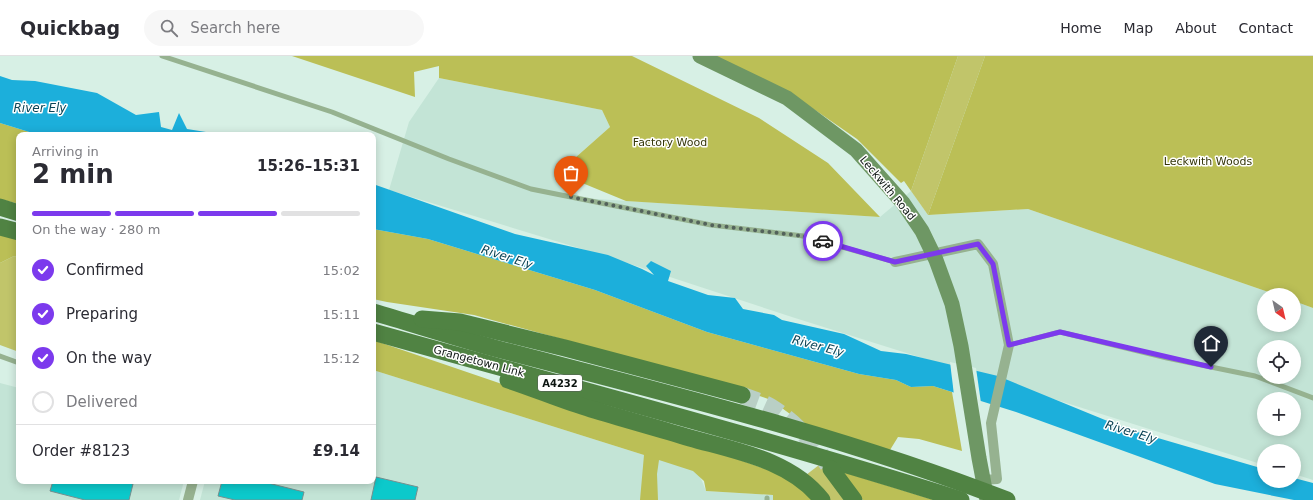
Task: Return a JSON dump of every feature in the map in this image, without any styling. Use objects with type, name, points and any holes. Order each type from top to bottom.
[{"type":"main road","name":"Leckwith Road","points":[[700,56],[787,98],[856,150],[903,203],[922,231],[936,260],[952,304],[961,346],[978,458],[984,480],[986,499]]},
{"type":"main road","points":[[0,207],[16,212]]},
{"type":"main road","points":[[0,227],[16,231]]},
{"type":"main road","points":[[379,314],[460,322],[742,395]]},
{"type":"main road","name":"Grangetown Link","points":[[379,314],[492,347],[724,409],[869,451],[962,482],[1007,500]]},
{"type":"main road","name":"Grangetown Link","points":[[376,333],[572,386],[747,436],[961,500]]},
{"type":"main road","points":[[448,353],[488,373],[589,408],[738,451],[770,462],[796,476],[822,500]]},
{"type":"main road","points":[[831,469],[854,500]]},
{"type":"street","points":[[895,262],[978,244],[993,264],[1009,345],[991,423],[996,479],[984,480]]},
{"type":"street","points":[[188,500],[192,484]]},
{"type":"lane","points":[[162,56],[332,112],[449,159],[531,189],[711,225],[803,236],[895,262]]},
{"type":"lane","points":[[1009,345],[1060,332],[1168,358],[1255,376],[1313,398]]},
{"type":"lane","points":[[0,356],[16,362]]},
{"type":"shaded area","points":[[439,78],[602,110],[610,127],[558,173],[581,198],[880,217],[911,191],[928,215],[1028,209],[1257,288],[1257,332],[1301,332],[1301,304],[1313,308],[1313,480],[1301,476],[1301,444],[1257,444],[1257,463],[795,318],[618,260],[389,190],[409,122]]},
{"type":"shaded area","points":[[376,371],[644,455],[697,469],[706,491],[774,495],[773,500],[200,500],[204,484],[376,484]]},
{"type":"shaded area","points":[[0,383],[16,387],[16,484],[183,484],[179,500],[0,500]]},
{"type":"green space","name":"Factory Wood","points":[[292,56],[632,56],[759,118],[828,163],[880,217],[626,201],[558,173],[610,127],[602,110],[439,78],[439,66],[414,72],[415,97]]},
{"type":"green space","points":[[710,56],[958,56],[911,191],[904,181],[901,183],[857,139],[818,112],[791,95]]},
{"type":"green space","points":[[958,56],[985,56],[928,215],[911,191]]},
{"type":"green space","name":"Leckwith Woods","points":[[985,56],[1313,56],[1313,308],[1301,304],[1301,288],[1257,288],[1028,209],[928,215]]},
{"type":"green space","points":[[0,123],[29,132],[16,132],[16,203],[0,199]]},
{"type":"green space","points":[[376,230],[428,239],[595,290],[707,332],[859,374],[896,380],[911,387],[933,386],[952,392],[962,451],[919,439],[898,437],[890,450],[805,425],[771,400],[725,384],[474,315],[376,300]]},
{"type":"green space","points":[[0,233],[16,237],[16,257],[14,256],[0,263]]},
{"type":"green space","points":[[14,256],[16,257],[16,351],[0,345],[0,263]]},
{"type":"green space","points":[[376,341],[514,388],[712,450],[785,476],[814,500],[773,500],[773,495],[706,491],[704,481],[693,471],[659,460],[657,474],[658,500],[640,500],[644,455],[376,371]]},
{"type":"green space","points":[[819,465],[822,466],[844,500],[830,500],[806,475]]},
{"type":"green space","points":[[840,471],[934,500],[863,500],[853,490]]},
{"type":"water","name":"River Ely","points":[[0,76],[12,80],[35,81],[97,93],[136,115],[159,112],[161,127],[172,130],[179,113],[187,129],[206,132],[29,132],[0,123]]},
{"type":"water","points":[[376,185],[515,234],[608,255],[654,275],[646,266],[651,261],[671,271],[668,281],[708,295],[735,298],[743,309],[774,315],[782,320],[844,334],[881,351],[906,354],[998,376],[1127,429],[1257,467],[1257,488],[1301,488],[1301,480],[1313,483],[1313,500],[1294,500],[1215,484],[1016,412],[933,386],[911,387],[896,380],[859,374],[707,332],[595,290],[428,239],[376,230]]},
{"type":"pier","points":[[950,362],[976,368],[981,403],[954,395]]},
{"type":"building","points":[[376,477],[418,487],[415,500],[371,500],[374,484],[376,484]]},
{"type":"building","points":[[52,484],[133,484],[129,500],[85,500],[50,491]]},
{"type":"building","points":[[221,484],[272,484],[304,492],[302,500],[235,500],[218,496]]},
{"type":"tunnel","points":[[742,395],[768,405],[788,419],[810,440],[828,465]]},
{"type":"way so far","points":[[571,197],[711,225],[803,236],[823,241]]},
{"type":"route","points":[[823,241],[895,262],[978,244],[993,264],[1009,345],[1060,332],[1211,367]]}]
